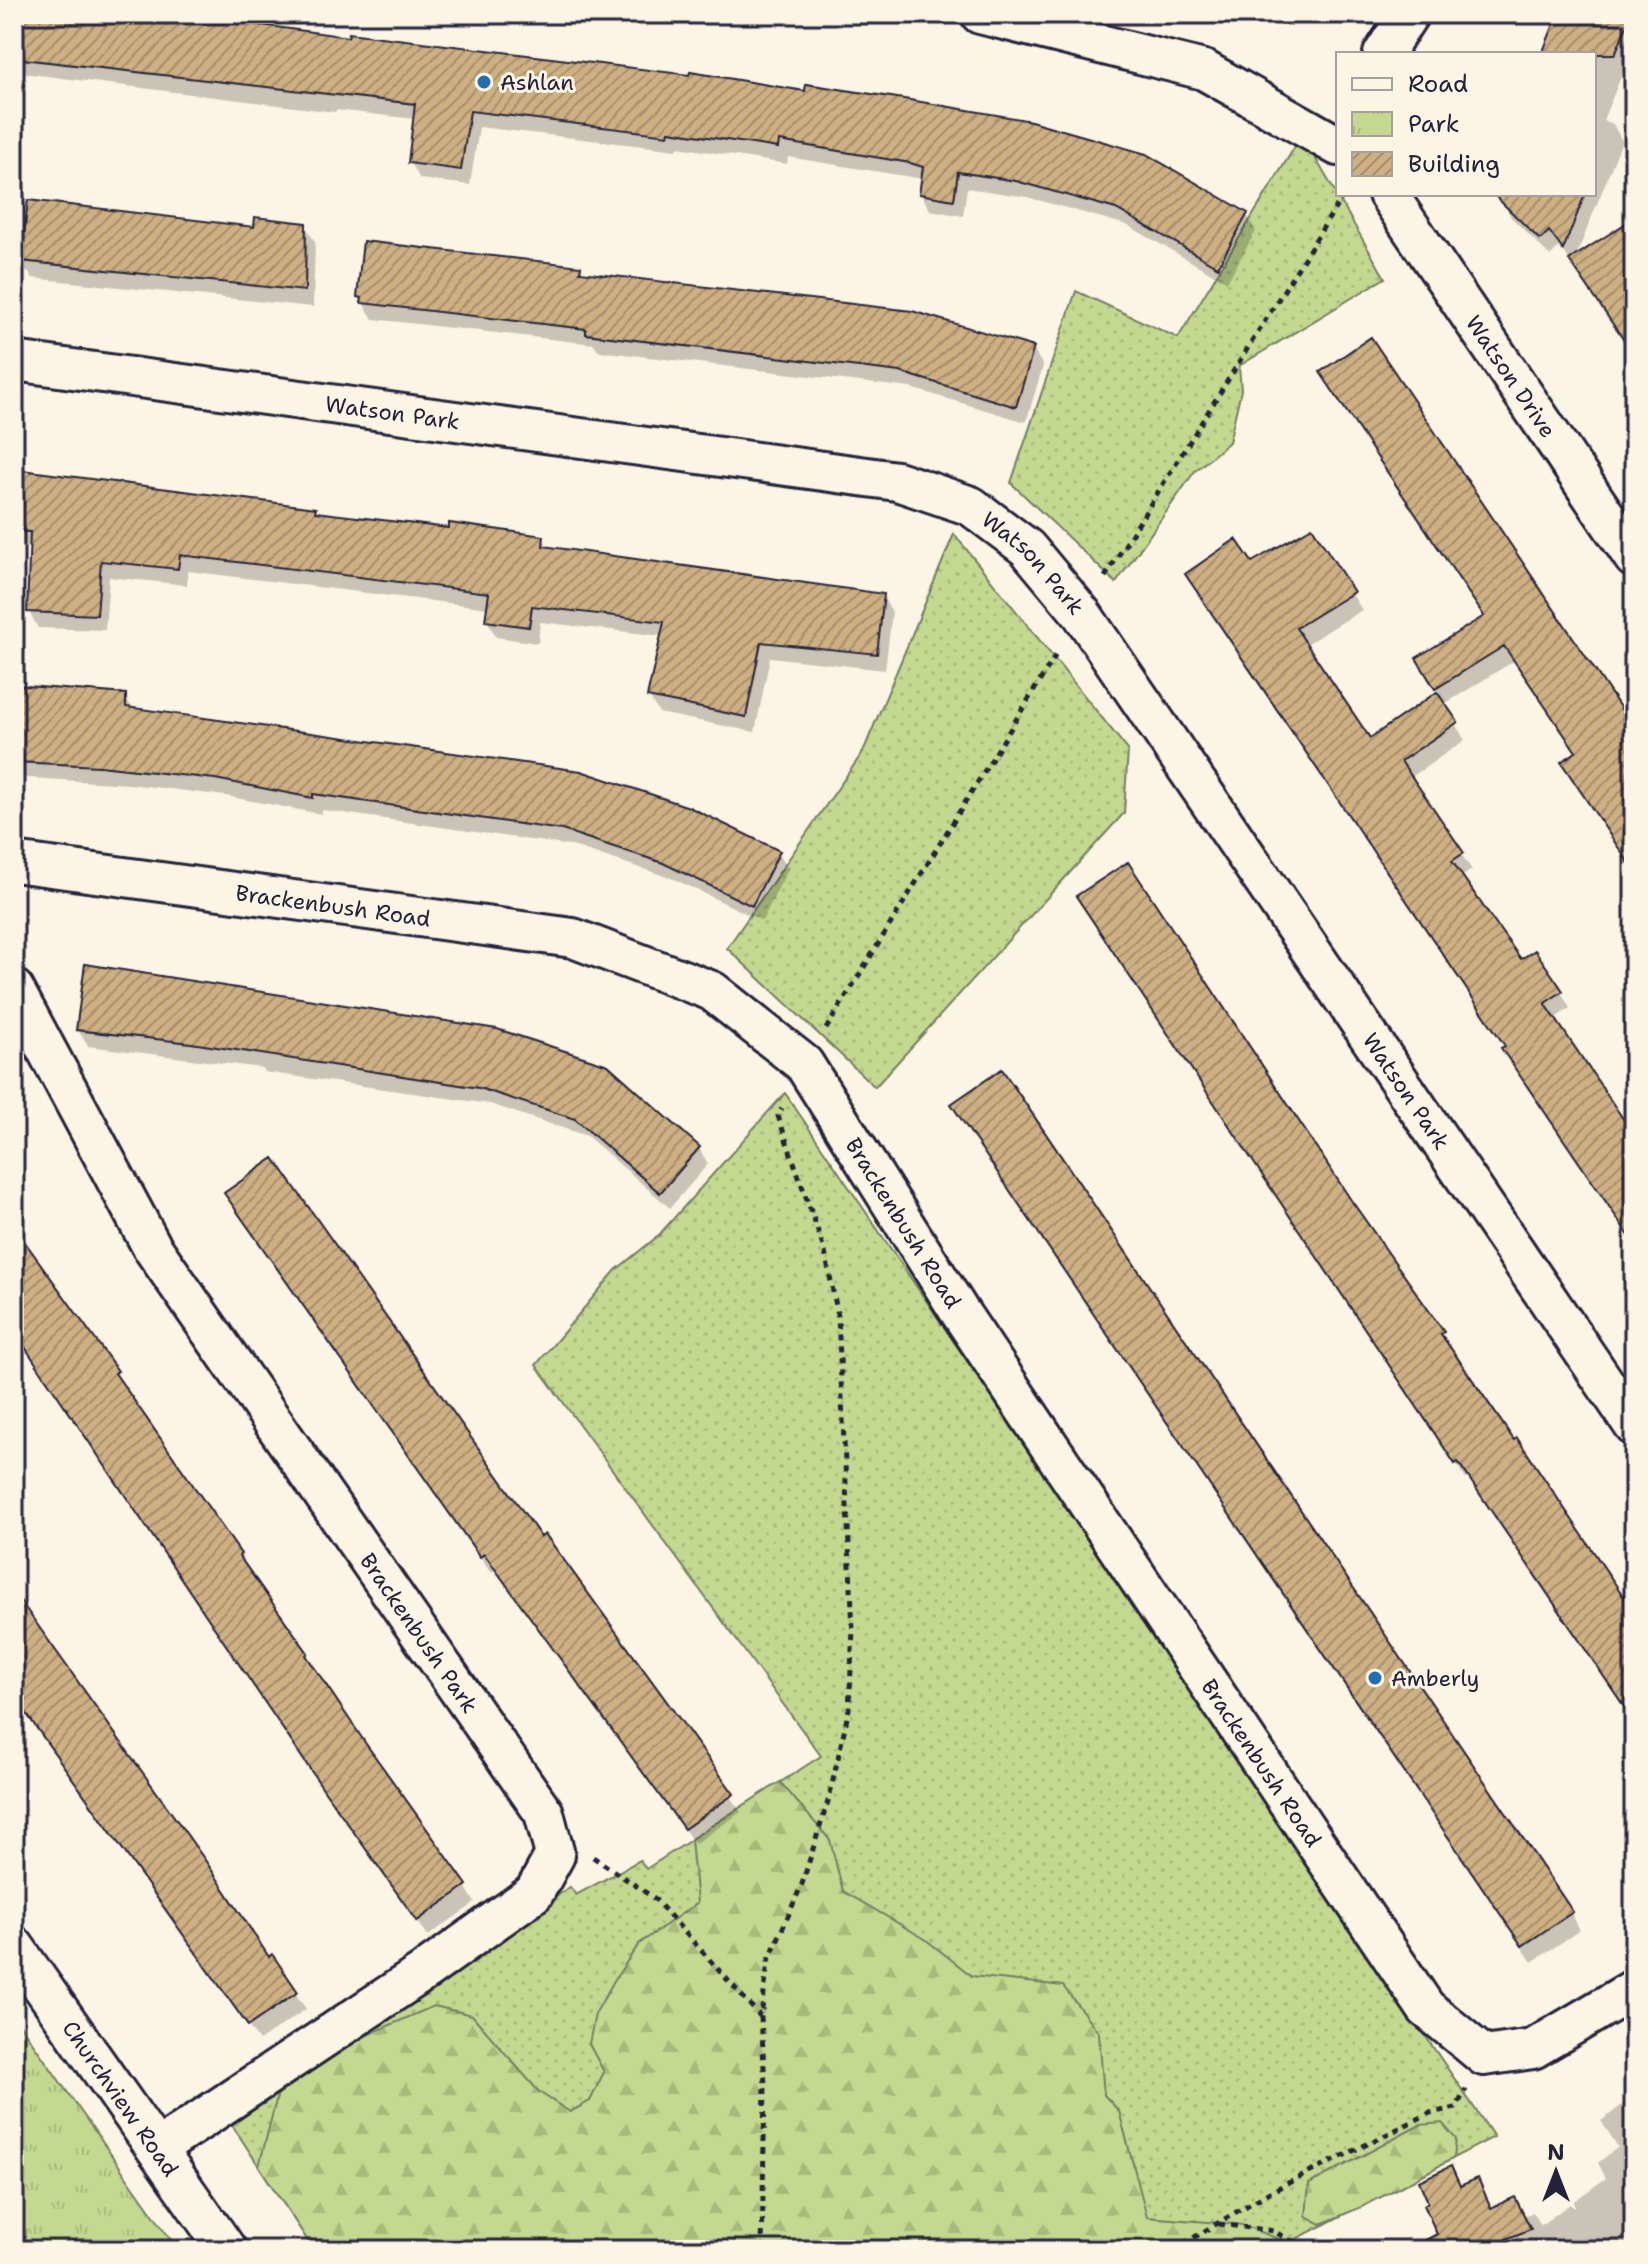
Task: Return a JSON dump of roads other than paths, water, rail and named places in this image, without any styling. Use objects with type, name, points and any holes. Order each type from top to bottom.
[{"type":"street","points":[[980,14],[1204,70],[1335,135]]},
{"type":"street","points":[[1384,52],[1409,14]]},
{"type":"street","name":"Watson Drive","points":[[1389,196],[1634,558]]},
{"type":"street","name":"Watson Park","points":[[14,361],[897,481],[971,506],[1027,548],[1091,627],[1634,1426]]},
{"type":"street","name":"Brackenbush Road","points":[[14,862],[573,938],[712,991],[804,1064],[959,1311],[1426,2008],[1484,2056],[1533,2049],[1634,1989]]},
{"type":"street","name":"Brackenbush Park","points":[[14,989],[152,1247],[544,1813],[555,1855],[534,1893],[425,1971],[157,2149]]},
{"type":"street","name":"Churchview Road","points":[[14,1946],[227,2250]]},
{"type":"place","name":"Ashlan","points":[[484,82]]},
{"type":"place","name":"Amberly","points":[[1375,1678]]}]
